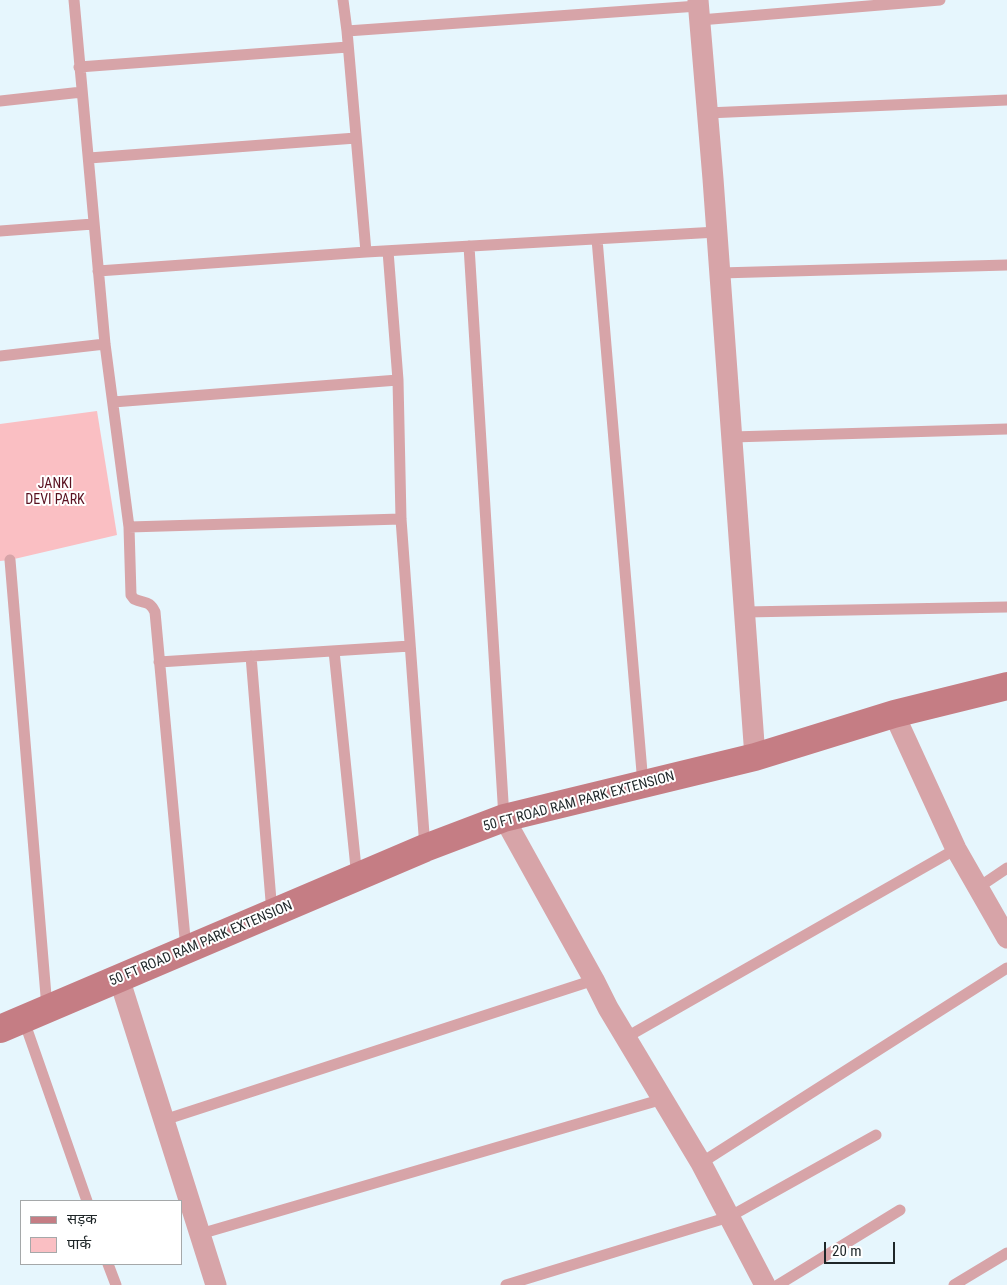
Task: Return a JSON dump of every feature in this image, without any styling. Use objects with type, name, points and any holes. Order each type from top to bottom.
[{"type":"street","points":[[699,9],[755,757]]},
{"type":"street","name":"50 FT ROAD RAM PARK EXTENSION","points":[[24,1018],[425,848],[504,818],[755,757],[894,714],[1007,686]]},
{"type":"street","points":[[894,714],[956,849],[1006,934]]},
{"type":"street","points":[[504,818],[625,1038],[701,1164],[766,1285]]},
{"type":"street","points":[[119,978],[216,1285]]},
{"type":"lane","points":[[74,0],[78,67],[89,158],[93,224],[105,344],[129,527],[131,595],[134,599],[151,605],[155,612],[186,950]]},
{"type":"lane","points":[[343,0],[366,252]]},
{"type":"lane","points":[[347,32],[699,9],[940,0]]},
{"type":"lane","points":[[78,67],[348,47]]},
{"type":"lane","points":[[0,101],[82,92]]},
{"type":"lane","points":[[707,112],[1007,100]]},
{"type":"lane","points":[[89,158],[356,138]]},
{"type":"lane","points":[[0,231],[93,224]]},
{"type":"lane","points":[[98,271],[366,252],[717,232]]},
{"type":"lane","points":[[596,239],[643,784]]},
{"type":"lane","points":[[469,246],[504,818]]},
{"type":"lane","points":[[388,251],[398,380],[401,519],[425,848]]},
{"type":"lane","points":[[720,273],[1007,265]]},
{"type":"lane","points":[[0,356],[105,344]]},
{"type":"lane","points":[[113,402],[398,380]]},
{"type":"lane","points":[[732,437],[1007,430]]},
{"type":"lane","points":[[129,527],[401,519]]},
{"type":"lane","points":[[10,560],[24,1018],[87,1200]]},
{"type":"lane","points":[[745,612],[1007,607]]},
{"type":"lane","points":[[159,662],[410,646]]},
{"type":"lane","points":[[334,650],[357,878]]},
{"type":"lane","points":[[251,656],[272,914]]},
{"type":"lane","points":[[625,1038],[956,849]]},
{"type":"lane","points":[[979,888],[1007,868]]},
{"type":"lane","points":[[701,1164],[1007,968]]},
{"type":"lane","points":[[164,1120],[594,980]]},
{"type":"lane","points":[[200,1234],[663,1099]]},
{"type":"lane","points":[[506,1285],[729,1217],[876,1135]]},
{"type":"lane","points":[[778,1285],[900,1210]]},
{"type":"lane","points":[[954,1285],[1007,1253]]},
{"type":"lane","points":[[108,1265],[116,1285]]},
{"type":"green space","name":"JANKI DEVI PARK","points":[[97,411],[117,535],[0,561],[0,424]]}]
